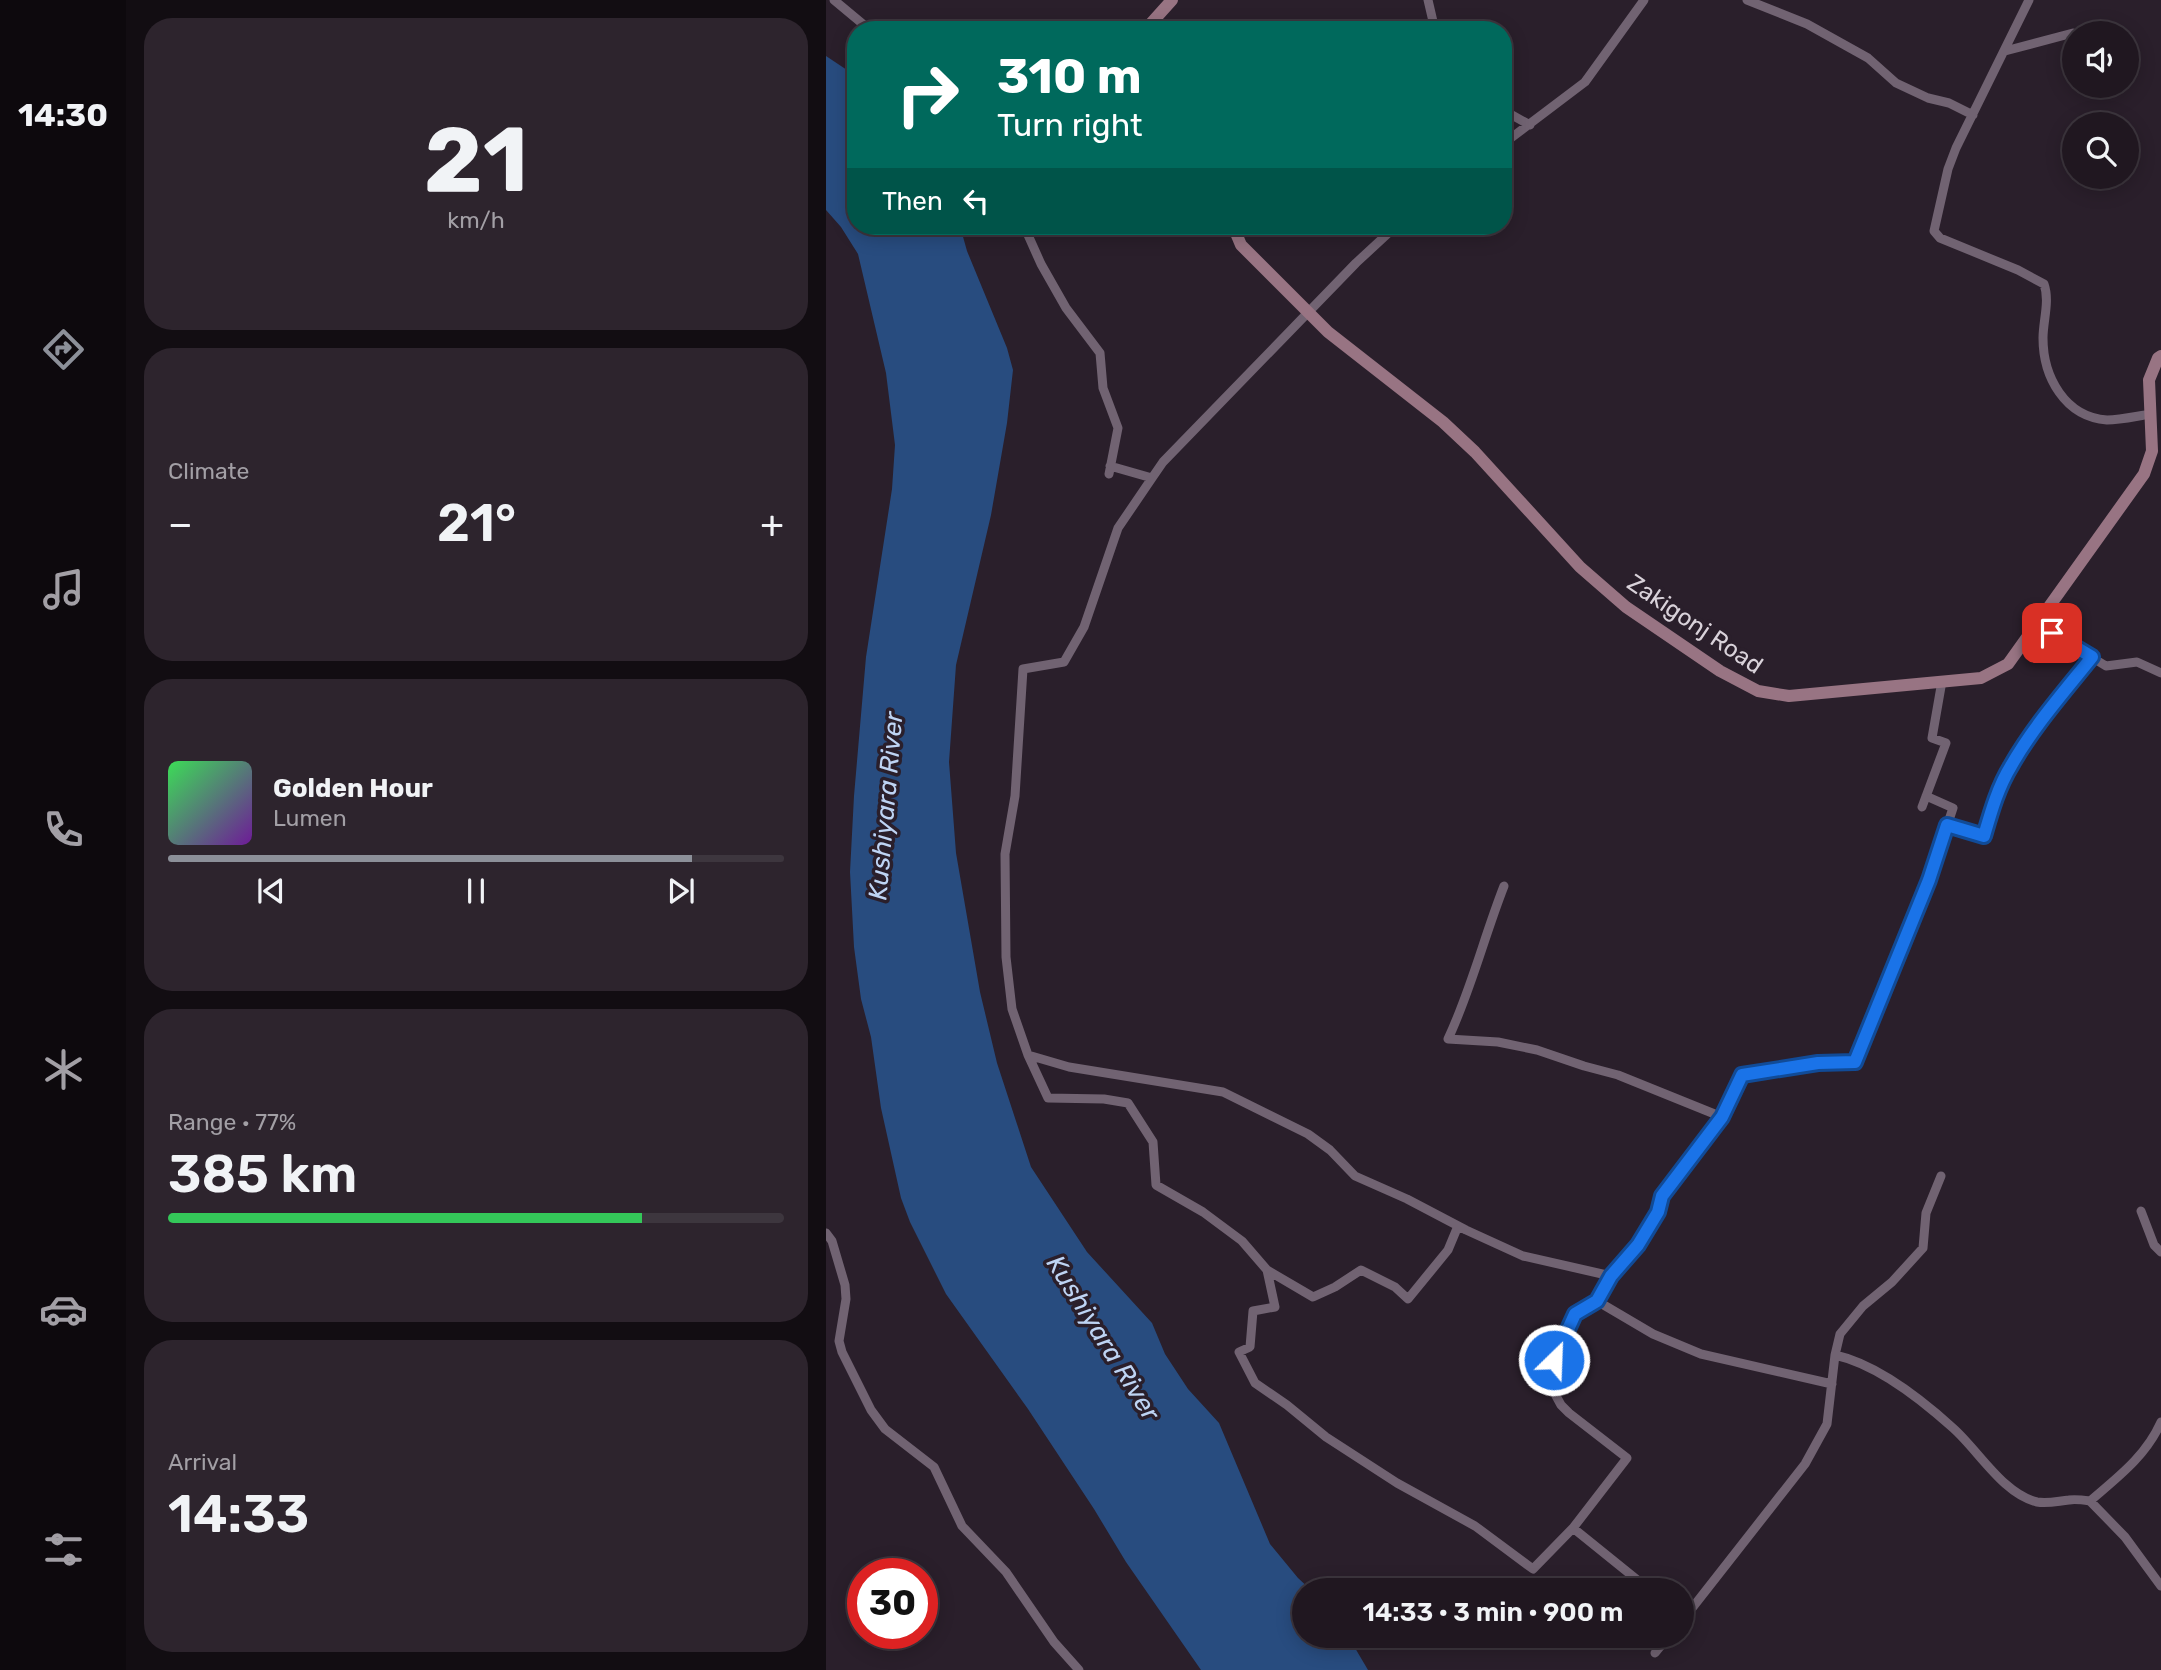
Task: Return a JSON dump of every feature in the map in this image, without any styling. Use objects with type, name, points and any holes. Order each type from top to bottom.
[{"type":"main road","points":[[1153,21],[1172,0]]},
{"type":"main road","name":"Zakigonj Road","points":[[1237,235],[1241,246],[1328,332],[1443,422],[1475,452],[1580,567],[1626,607],[1720,671],[1758,691],[1789,696],[1981,678],[2008,664],[2144,474],[2152,451],[2150,380],[2161,356]]},
{"type":"street","points":[[834,0],[859,21]]},
{"type":"street","points":[[1428,0],[1432,21]]},
{"type":"street","points":[[1512,138],[1585,82],[1644,0]]},
{"type":"street","points":[[1747,0],[1807,24],[1868,58],[1896,83],[1973,115]]},
{"type":"street","points":[[2029,0],[1948,169],[1934,231],[1940,238],[2044,284],[2045,360],[2053,384],[2068,403],[2085,414],[2108,420],[2151,414]]},
{"type":"street","points":[[2005,51],[2062,36]]},
{"type":"street","points":[[1512,115],[1530,125]]},
{"type":"street","points":[[1028,235],[1066,308],[1100,353],[1103,388],[1118,428],[1110,470],[1152,478]]},
{"type":"street","points":[[1387,235],[1163,462],[1118,528],[1084,627],[1064,662],[1023,669],[1015,796],[1005,855],[1006,957],[1012,1009],[1028,1055],[1048,1098],[1104,1099],[1128,1103],[1153,1142],[1156,1185],[1203,1212],[1242,1241],[1267,1270],[1312,1297],[1335,1287],[1361,1270],[1395,1287],[1408,1299],[1448,1250],[1458,1226]]},
{"type":"street","points":[[2037,624],[2106,666],[2137,662],[2161,673]]},
{"type":"street","points":[[1947,825],[1984,836],[1995,800],[2010,766],[2042,719],[2092,657]]},
{"type":"street","points":[[1922,807],[1946,743],[1932,738],[1942,681]]},
{"type":"street","points":[[1267,1270],[1275,1307],[1253,1311],[1250,1347],[1239,1352],[1255,1383],[1358,1458],[1475,1526],[1533,1569],[1573,1528],[1628,1458],[1569,1413],[1549,1384],[1554,1360],[1575,1314],[1597,1301],[1611,1276],[1638,1245],[1658,1212],[1662,1196],[1722,1117],[1742,1075],[1818,1063],[1855,1062],[1929,880],[1953,808],[1926,796]]},
{"type":"street","points":[[1504,887],[1448,1039],[1498,1042],[1537,1050],[1618,1075],[1722,1117]]},
{"type":"street","points":[[1028,1055],[1069,1067],[1223,1092],[1308,1134],[1330,1150],[1354,1176],[1458,1226],[1523,1256],[1611,1276]]},
{"type":"street","points":[[1694,1604],[1805,1464],[1828,1424],[1835,1355],[1840,1334],[1863,1306],[1892,1282],[1923,1248],[1926,1213],[1941,1176]]},
{"type":"street","points":[[2141,1211],[2154,1245],[2161,1252]]},
{"type":"street","points":[[826,1233],[832,1241],[845,1284],[846,1299],[839,1341],[871,1410],[885,1429],[934,1467],[962,1526],[1006,1572],[1054,1642],[1079,1670]]},
{"type":"street","points":[[1597,1301],[1653,1334],[1701,1354],[1832,1384]]},
{"type":"street","points":[[1835,1355],[1861,1363],[1923,1404],[1954,1429],[2017,1494],[2037,1502],[2055,1503],[2070,1499],[2090,1501],[2100,1508],[2161,1586]]},
{"type":"street","points":[[2090,1501],[2137,1461],[2155,1436],[2161,1422]]},
{"type":"street","points":[[1573,1528],[1635,1578]]},
{"type":"street","points":[[1655,1653],[1659,1648]]},
{"type":"water","name":"Kushiyara River","points":[[826,56],[847,70],[847,235],[963,235],[1013,370],[991,515],[956,665],[949,762],[956,853],[980,992],[997,1063],[1031,1167],[1087,1252],[1152,1323],[1165,1354],[1188,1389],[1219,1423],[1270,1544],[1298,1578],[1292,1578],[1292,1648],[1355,1648],[1368,1670],[1201,1670],[1126,1562],[1028,1409],[946,1294],[901,1198],[881,1108],[871,1037],[861,999],[854,947],[850,872],[866,657],[892,489],[895,445],[886,373],[858,254],[841,227],[826,210]]},
{"type":"route","points":[[1554,1360],[1575,1314],[1597,1301],[1611,1276],[1638,1245],[1658,1212],[1662,1196],[1722,1117],[1742,1075],[1818,1063],[1855,1062],[1929,880],[1947,825],[1984,836],[1995,800],[2010,766],[2042,719],[2092,657],[2052,633]]}]
